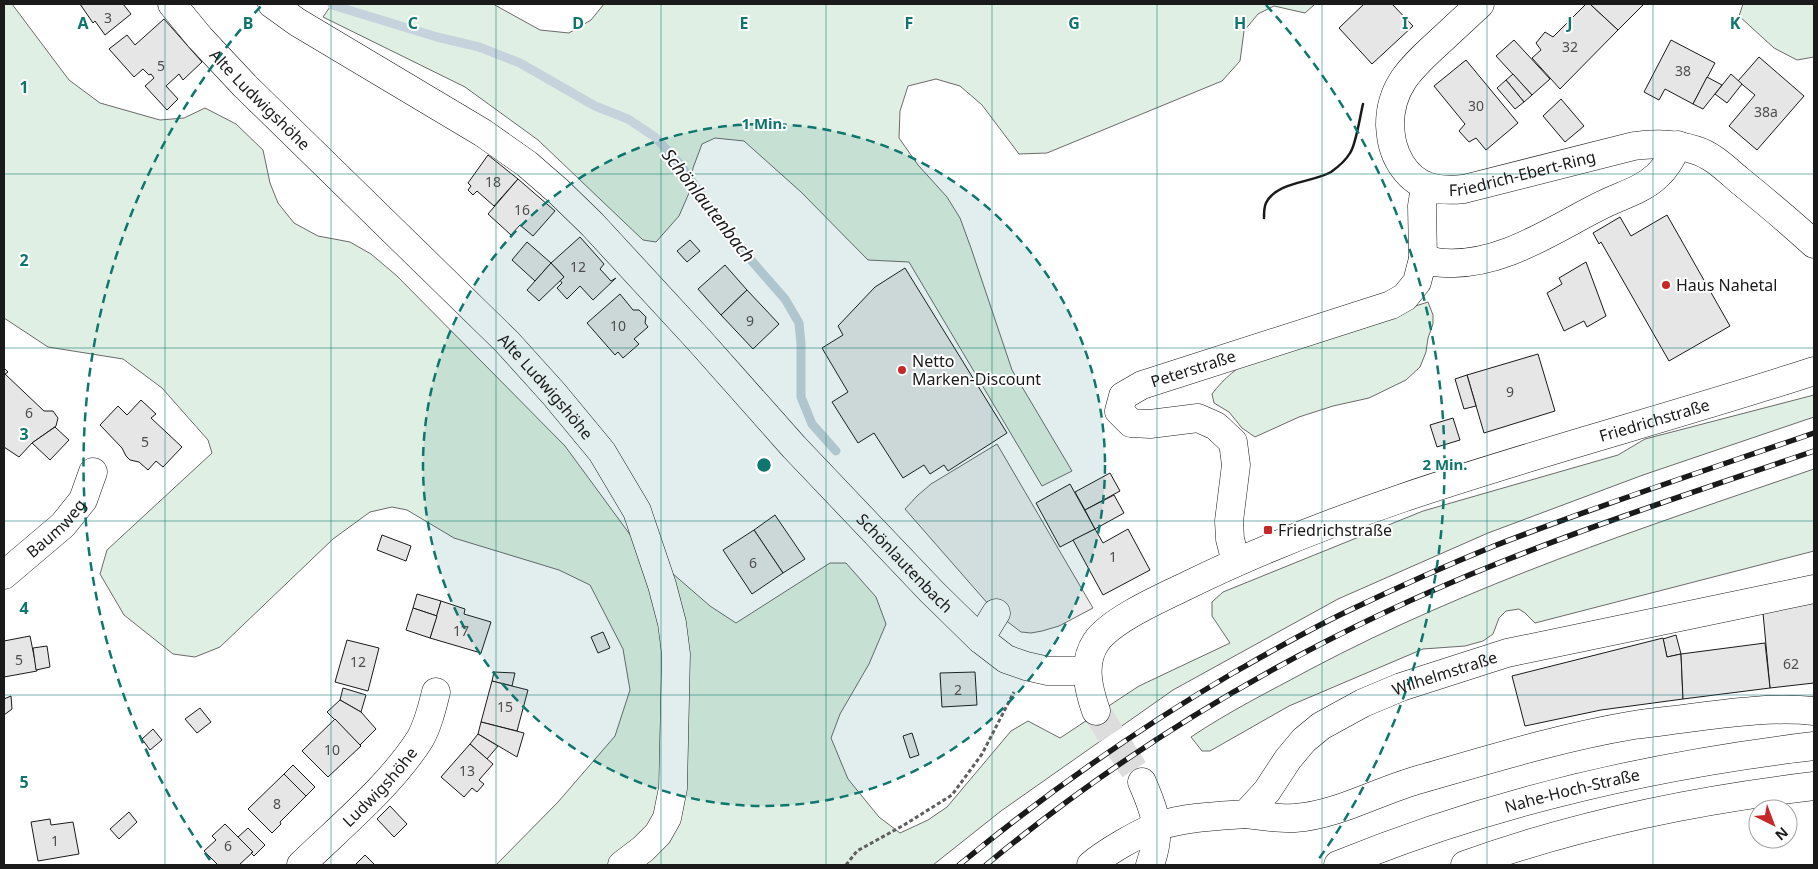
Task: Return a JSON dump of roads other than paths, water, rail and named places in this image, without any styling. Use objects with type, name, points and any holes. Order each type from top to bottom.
[{"type":"street","name":"Alte Ludwigshöhe","points":[[172,4],[200,38],[245,86],[507,342],[554,394],[602,452],[637,511],[648,540],[672,622],[676,654],[673,788],[667,818],[658,834],[643,850],[622,865]]},
{"type":"street","name":"Schönlautenbach","points":[[272,4],[297,22],[483,133],[527,164],[558,191],[592,224],[699,340],[794,447],[932,592],[980,638],[1006,659],[1026,666],[1048,671],[1087,671]]},
{"type":"street","name":"Friedrich-Ebert-Ring","points":[[1480,4],[1411,68],[1393,98],[1390,113],[1392,144],[1406,171],[1425,186],[1449,190],[1464,189],[1634,146],[1654,144],[1678,145],[1711,157],[1814,244]]},
{"type":"street","points":[[1423,260],[1445,263],[1467,262],[1504,253],[1545,236],[1599,206],[1650,182],[1665,168],[1678,145]]},
{"type":"street","name":"Peterstraße","points":[[1236,562],[1230,539],[1229,521],[1236,465],[1232,442],[1216,426],[1198,418],[1150,424],[1131,423],[1119,411],[1123,396],[1142,385],[1391,305],[1405,297],[1416,282],[1423,260],[1422,206],[1425,186]]},
{"type":"street","name":"Friedrichstraße","points":[[1096,711],[1087,671],[1091,652],[1097,641],[1109,629],[1130,615],[1236,562],[1364,511],[1460,478],[1814,371]]},
{"type":"street","name":"Baumweg","points":[[4,575],[63,525],[83,500],[93,472]]},
{"type":"street","name":"Wilhelmstraße","points":[[1246,814],[1267,791],[1288,759],[1304,740],[1340,714],[1401,687],[1507,653],[1814,589]]},
{"type":"street","points":[[980,638],[996,613]]},
{"type":"street","name":"Ludwigshöhe","points":[[301,865],[378,790],[407,757],[420,738],[430,715],[436,692]]},
{"type":"street","points":[[1090,865],[1157,826],[1204,816],[1246,814],[1294,818],[1310,816],[1349,805],[1417,780],[1569,738],[1633,725],[1723,714],[1796,709],[1814,711]]},
{"type":"street","name":"Nahe-Hoch-Straße","points":[[1338,865],[1369,852],[1453,823],[1601,782],[1668,767],[1743,754],[1814,746]]},
{"type":"street","points":[[1142,782],[1157,826],[1156,846],[1150,865]]},
{"type":"street","points":[[1465,865],[1500,852],[1570,831],[1635,815],[1698,802],[1814,786]]},
{"type":"waterway","name":"Schönlautenbach","points":[[332,5],[437,37],[479,47],[520,63],[595,106],[628,119],[655,137],[680,164],[729,235],[785,299],[799,323],[801,397],[812,424],[836,451]]},
{"type":"tunnel","points":[[1096,711],[1142,782]]},
{"type":"railway","points":[[959,865],[1024,813],[1126,740],[1233,673],[1333,618],[1421,577],[1494,546],[1613,502],[1814,433]]},
{"type":"railway","points":[[986,865],[1105,774],[1167,733],[1297,657],[1364,623],[1432,591],[1579,532],[1814,451]]},
{"type":"place","name":"Haus Nahetal","points":[[1666,285]]},
{"type":"place","name":"Netto Marken-Discount","points":[[902,370]]},
{"type":"place","name":"Friedrichstraße","points":[[1268,530]]}]
